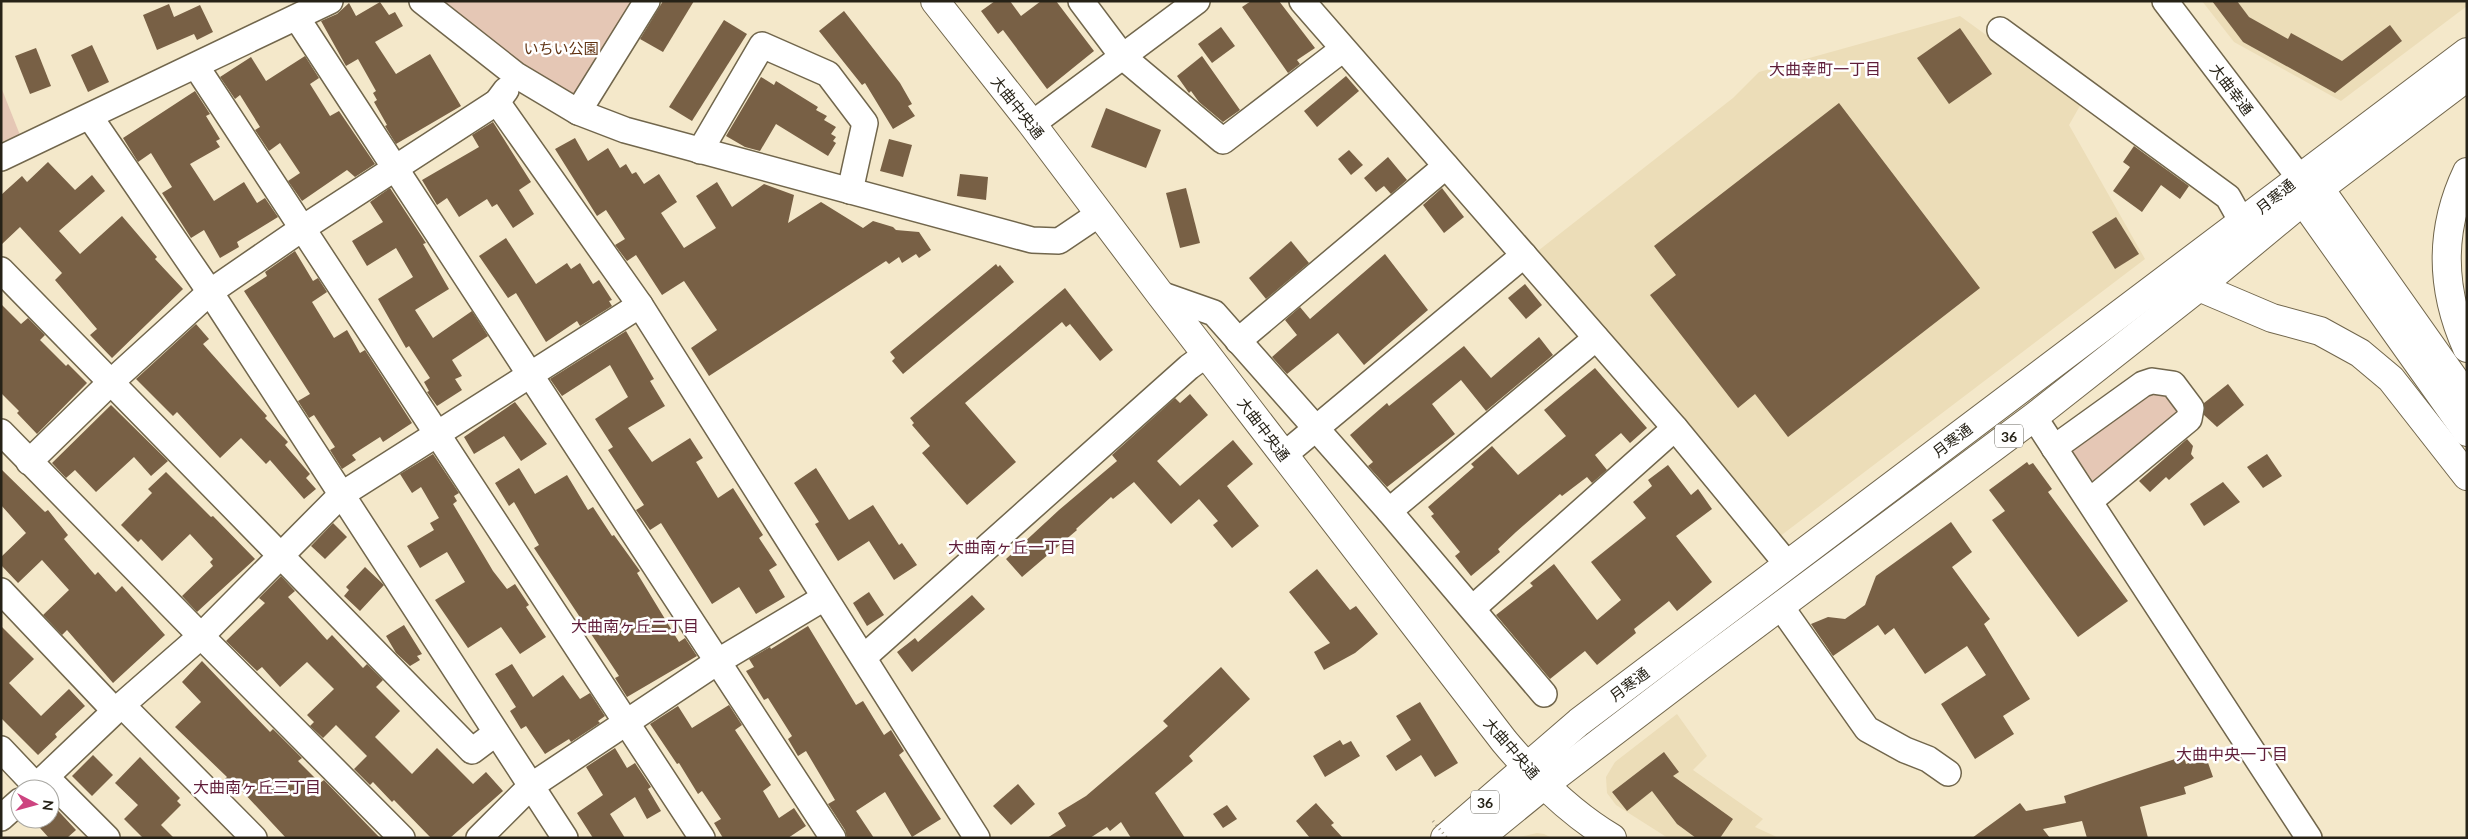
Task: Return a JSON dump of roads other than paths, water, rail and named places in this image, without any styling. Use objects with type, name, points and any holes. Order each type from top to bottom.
[{"type":"main road","name":"大曲中央通","points":[[935,1],[1032,124],[1284,455],[1535,776],[1568,806],[1612,838]]},
{"type":"main road","name":"月寒通","points":[[1442,832],[1535,776],[1781,606],[2034,417],[2199,287],[2307,189],[2467,52]]},
{"type":"main road","name":"月寒通","points":[[1479,838],[1535,776],[1579,722],[2242,222],[2307,189],[2467,77]]},
{"type":"main road","points":[[2467,172],[2457,193],[2451,214],[2446,251],[2449,292],[2459,331],[2467,348]]},
{"type":"main road","points":[[2307,189],[2467,397]]},
{"type":"main road","points":[[2307,189],[2467,432]]},
{"type":"main road","points":[[2199,287],[2272,318],[2320,331],[2360,353],[2391,379],[2467,476]]},
{"type":"street","points":[[1,158],[330,1]]},
{"type":"street","points":[[422,1],[516,75],[578,112],[625,130],[1032,240],[1058,241],[1099,214]]},
{"type":"street","points":[[578,112],[647,1]]},
{"type":"street","points":[[1081,1],[1122,57],[1223,142],[1343,49]]},
{"type":"street","points":[[1032,124],[1197,1]]},
{"type":"street","points":[[1302,1],[1675,428],[1787,564]]},
{"type":"street","name":"大曲幸通","points":[[2164,1],[2307,189]]},
{"type":"street","points":[[297,18],[529,376],[834,838]]},
{"type":"street","points":[[2000,30],[2228,197],[2242,222]]},
{"type":"street","points":[[700,151],[762,45],[828,74],[864,123],[850,191]]},
{"type":"street","points":[[196,66],[628,722],[702,838]]},
{"type":"street","points":[[29,462],[110,383],[210,292],[303,228],[497,102],[516,75]]},
{"type":"street","points":[[497,102],[640,305],[824,598],[864,657],[966,833]]},
{"type":"street","points":[[90,117],[210,292],[565,838]]},
{"type":"street","points":[[1238,341],[1446,166]]},
{"type":"street","points":[[1284,455],[1524,255]]},
{"type":"street","points":[[1,270],[472,751],[496,733]]},
{"type":"street","points":[[1160,294],[1214,313],[1389,511],[1544,694]]},
{"type":"street","points":[[44,779],[200,636],[341,495],[640,305]]},
{"type":"street","points":[[1389,511],[1596,338]]},
{"type":"street","points":[[864,657],[1182,373],[1207,354]]},
{"type":"street","points":[[2054,448],[2143,384],[2152,381],[2172,384],[2191,408],[2189,419],[2090,501]]},
{"type":"street","points":[[2034,417],[2309,838]]},
{"type":"street","points":[[1473,608],[1675,428]]},
{"type":"street","points":[[1,432],[200,636],[402,838]]},
{"type":"street","points":[[1,591],[119,709],[254,838]]},
{"type":"street","points":[[479,838],[531,786],[717,662],[824,598]]},
{"type":"street","points":[[1781,606],[1867,728],[1905,750],[1928,759],[1948,773]]},
{"type":"street","points":[[1,749],[26,779]]},
{"type":"street","points":[[60,806],[107,838]]},
{"type":"district","name":"大曲幸町一丁目","points":[[1825,68]]},
{"type":"district","name":"大曲南ヶ丘一丁目","points":[[1012,546]]},
{"type":"district","name":"大曲南ヶ丘二丁目","points":[[635,625]]},
{"type":"district","name":"大曲中央一丁目","points":[[2232,753]]},
{"type":"district","name":"大曲南ヶ丘三丁目","points":[[257,786]]},
{"type":"park label","name":"いちい公園","points":[[561,48]]}]
